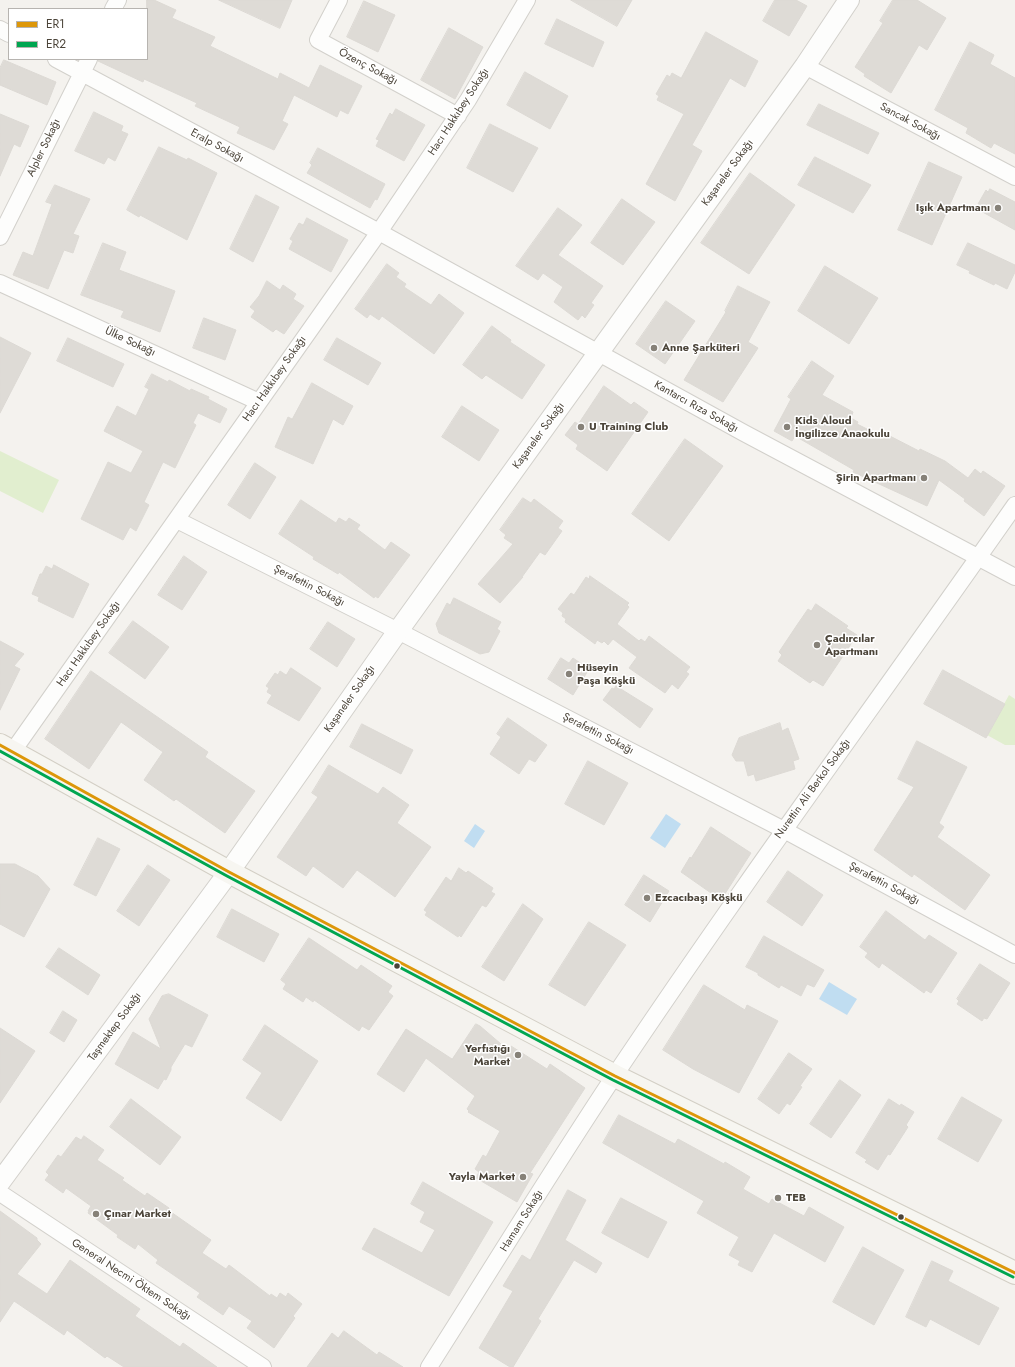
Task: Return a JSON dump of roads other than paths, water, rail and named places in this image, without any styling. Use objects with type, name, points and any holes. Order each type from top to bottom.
[{"type":"main road","points":[[6,748],[229,872],[615,1076],[1015,1273]]},
{"type":"street","name":"Özenç Sokağı","points":[[339,0],[318,40],[458,116]]},
{"type":"street","name":"Hacı Hakkıbey Sokağı","points":[[6,748],[177,520],[379,232],[458,116],[485,73],[527,0]]},
{"type":"street","name":"Kaşaneler Sokağı","points":[[229,872],[398,631],[805,66],[849,0]]},
{"type":"street","name":"Eralp Sokağı","points":[[60,60],[85,66],[379,232]]},
{"type":"street","name":"Alpler Sokağı","points":[[0,237],[85,66]]},
{"type":"street","name":"Sancak Sokağı","points":[[805,66],[1015,177]]},
{"type":"street","name":"Kantarcı Rıza Sokağı","points":[[379,232],[744,434],[1015,577]]},
{"type":"street","name":"Ülke Sokağı","points":[[0,283],[259,402]]},
{"type":"street","name":"Nurettin Ali Berkol Sokağı","points":[[615,1076],[784,830],[1015,505]]},
{"type":"street","name":"Şerafettin Sokağı","points":[[177,520],[398,631],[784,830],[1015,955]]},
{"type":"street","name":"Taşmektep Sokağı","points":[[0,1182],[229,872]]},
{"type":"street","name":"Hamam Sokağı","points":[[429,1367],[615,1076]]},
{"type":"street","name":"General Necmi Öktem Sokağı","points":[[0,1193],[263,1367]]},
{"type":"water","points":[[666,814],[681,824],[665,848],[650,838]]},
{"type":"water","points":[[475,824],[485,831],[474,848],[464,841]]},
{"type":"water","points":[[829,982],[857,999],[847,1015],[819,999]]},
{"type":"place","name":"Işık Apartmanı","points":[[998,208]]},
{"type":"place","name":"Anne Şarküteri","points":[[654,348]]},
{"type":"place","name":"U Training Club","points":[[581,427]]},
{"type":"place","name":"Kids Aloud İngilizce Anaokulu","points":[[787,427]]},
{"type":"place","name":"Şirin Apartmanı","points":[[924,478]]},
{"type":"place","name":"Çadırcılar Apartmanı","points":[[817,645]]},
{"type":"place","name":"Hüseyin Paşa Köşkü","points":[[569,674]]},
{"type":"place","name":"Ezcacıbaşı Köşkü","points":[[647,898]]},
{"type":"place","name":"Yerfıstığı Market","points":[[518,1055]]},
{"type":"place","name":"Yayla Market","points":[[523,1177]]},
{"type":"place","name":"TEB","points":[[778,1198]]},
{"type":"place","name":"Çınar Market","points":[[96,1214]]}]
